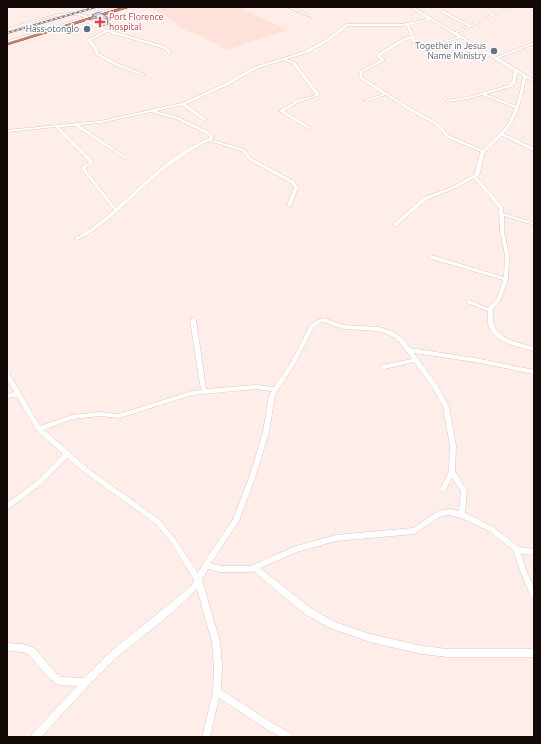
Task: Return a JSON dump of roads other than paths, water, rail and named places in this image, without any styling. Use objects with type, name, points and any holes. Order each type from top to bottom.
[{"type":"highway","points":[[7,43],[86,18],[128,7]]},
{"type":"street","points":[[86,18],[120,7]]},
{"type":"street","points":[[288,7],[312,16]]},
{"type":"street","points":[[412,7],[532,80],[534,75]]},
{"type":"street","points":[[486,7],[492,15]]},
{"type":"street","points":[[455,33],[510,7]]},
{"type":"street","points":[[528,7],[534,9]]},
{"type":"street","points":[[442,12],[470,26]]},
{"type":"street","points":[[7,30],[66,14],[76,13],[105,30],[163,47],[170,52]]},
{"type":"street","points":[[7,131],[76,125],[183,104],[227,84],[255,68],[306,52],[328,40],[347,24],[407,24],[431,19]]},
{"type":"street","points":[[407,24],[415,43],[436,55]]},
{"type":"street","points":[[105,30],[106,31],[92,37],[89,40],[97,54],[118,65],[144,75]]},
{"type":"street","points":[[412,37],[403,40],[380,54],[378,56],[382,60],[362,71],[361,78],[411,110],[437,124],[447,136],[484,152]]},
{"type":"street","points":[[423,48],[461,37]]},
{"type":"street","points":[[497,58],[534,43]]},
{"type":"street","points":[[285,59],[294,63],[318,95],[298,101],[280,111],[309,128]]},
{"type":"street","points":[[448,101],[483,94],[510,86],[514,82],[516,70]]},
{"type":"street","points":[[394,225],[426,198],[475,177],[484,152],[502,134],[517,108],[523,90],[525,75]]},
{"type":"street","points":[[365,101],[386,94]]},
{"type":"street","points":[[483,94],[517,108]]},
{"type":"street","points":[[183,104],[205,120]]},
{"type":"street","points":[[152,111],[177,118],[208,133],[211,136],[210,139],[212,142],[243,150],[250,159],[295,184],[296,188],[289,205]]},
{"type":"street","points":[[76,125],[125,158]]},
{"type":"street","points":[[57,127],[90,160],[91,162],[84,167],[84,170],[116,210]]},
{"type":"street","points":[[502,134],[534,150]]},
{"type":"street","points":[[77,239],[95,229],[165,166],[194,146],[210,139]]},
{"type":"street","points":[[475,177],[500,208],[502,231],[507,255],[506,279],[499,300],[490,309],[491,327],[497,335],[508,341],[534,349]]},
{"type":"street","points":[[501,214],[534,224]]},
{"type":"street","points":[[431,257],[506,279]]},
{"type":"street","points":[[469,302],[490,309]]},
{"type":"street","points":[[194,320],[204,392]]},
{"type":"street","points":[[35,737],[113,655],[188,594],[198,580],[230,530],[240,510],[266,432],[270,403],[276,389],[293,363],[314,324],[320,321],[343,327],[385,331],[398,336],[414,360],[434,385],[446,406],[453,446],[452,472],[443,489]]},
{"type":"street","points":[[407,350],[475,360],[534,371]]},
{"type":"street","points":[[384,367],[414,360]]},
{"type":"street","points":[[7,375],[39,429],[87,471],[158,522],[174,542],[198,580],[216,642],[218,692],[206,737]]},
{"type":"street","points":[[39,429],[72,417],[100,414],[119,416],[187,394],[256,387],[276,389]]},
{"type":"street","points":[[7,396],[18,394]]},
{"type":"street","points":[[7,507],[40,482],[67,454]]},
{"type":"street","points":[[452,472],[464,491],[462,515]]},
{"type":"street","points":[[206,566],[220,569],[254,568],[302,547],[336,538],[414,530],[443,513],[462,515],[498,533],[516,549],[525,576],[534,594]]},
{"type":"street","points":[[516,549],[534,552]]},
{"type":"street","points":[[254,568],[310,612],[333,625],[370,638],[409,648],[448,653],[534,653]]},
{"type":"street","points":[[7,647],[23,648],[31,652],[60,682],[86,682]]},
{"type":"street","points":[[218,692],[289,737]]},
{"type":"railway","points":[[7,33],[96,7]]},
{"type":"place","name":"Port Florence hospital","points":[[100,22]]},
{"type":"place","name":"Hass-otonglo","points":[[87,29]]},
{"type":"place","name":"Together in Jesus Name Ministry","points":[[494,51]]}]
